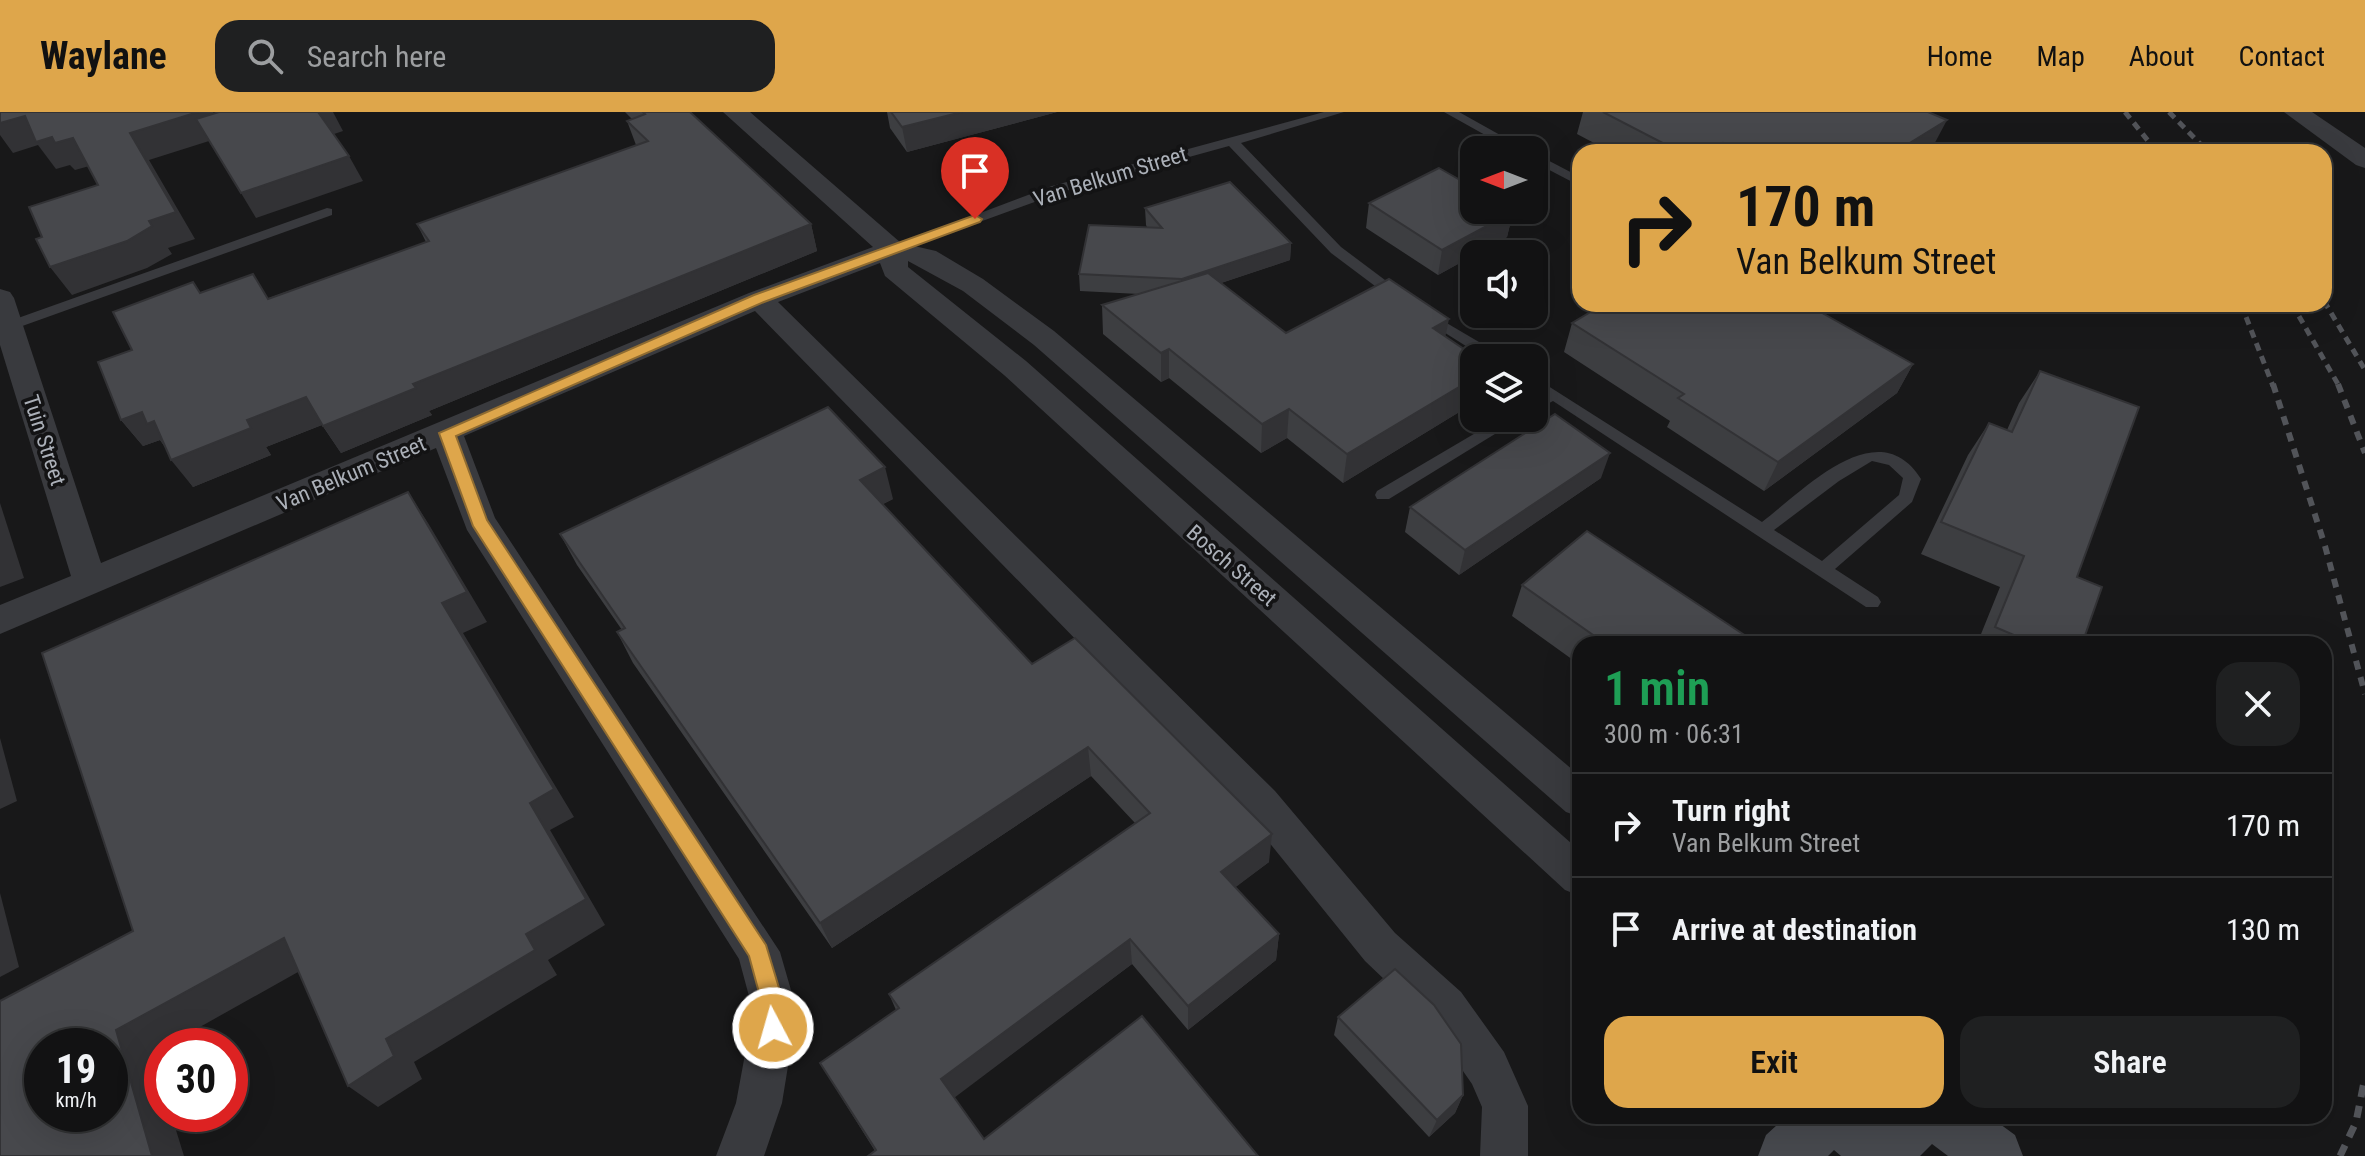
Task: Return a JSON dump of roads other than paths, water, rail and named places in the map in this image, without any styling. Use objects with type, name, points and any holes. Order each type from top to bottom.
[{"type":"street","name":"Bosch Street","points":[[735,112],[892,249],[926,257],[973,285],[1044,338],[1572,793]]},
{"type":"street","points":[[2296,112],[2365,160]]},
{"type":"street","name":"Bosch Street","points":[[892,249],[895,270],[1015,368],[1572,870]]},
{"type":"street","name":"Van Belkum Street","points":[[0,620],[759,299],[892,249]]},
{"type":"street","points":[[759,299],[1261,803],[1380,947],[1445,1007],[1488,1068],[1505,1106],[1504,1156]]},
{"type":"street","name":"Tuin Street","points":[[4,312],[90,582]]},
{"type":"street","points":[[447,433],[479,521],[758,952],[775,1011],[759,1103],[740,1156]]},
{"type":"street","points":[[1787,1156],[1820,1124]]},
{"type":"street","points":[[1853,1124],[1891,1145]]},
{"type":"street","points":[[1953,1124],[1994,1156]]},
{"type":"lane","name":"Van Belkum Street","points":[[892,249],[1057,189],[1157,159],[1233,142],[1338,112]]},
{"type":"lane","points":[[1450,112],[1495,136]]},
{"type":"lane","points":[[1233,142],[1336,250],[1386,289],[1474,344]]},
{"type":"lane","points":[[1548,165],[1572,178]]},
{"type":"lane","points":[[4,312],[327,212]]},
{"type":"lane","points":[[1548,391],[1872,602]]},
{"type":"lane","points":[[1548,397],[1553,394]]},
{"type":"lane","points":[[1383,495],[1489,432]]},
{"type":"lane","points":[[1763,530],[1861,460],[1884,456],[1906,469],[1913,479],[1906,498],[1823,570]]},
{"type":"railway","points":[[2125,112],[2151,144]]},
{"type":"railway","points":[[2169,112],[2200,144]]},
{"type":"railway","points":[[2244,312],[2273,386]]},
{"type":"railway","points":[[2297,312],[2338,385]]},
{"type":"railway","points":[[2331,312],[2365,370]]},
{"type":"railway","points":[[2273,384],[2325,546],[2365,694]]},
{"type":"railway","points":[[2338,385],[2365,453]]},
{"type":"railway","points":[[2340,1156],[2356,1122],[2365,1077]]}]
